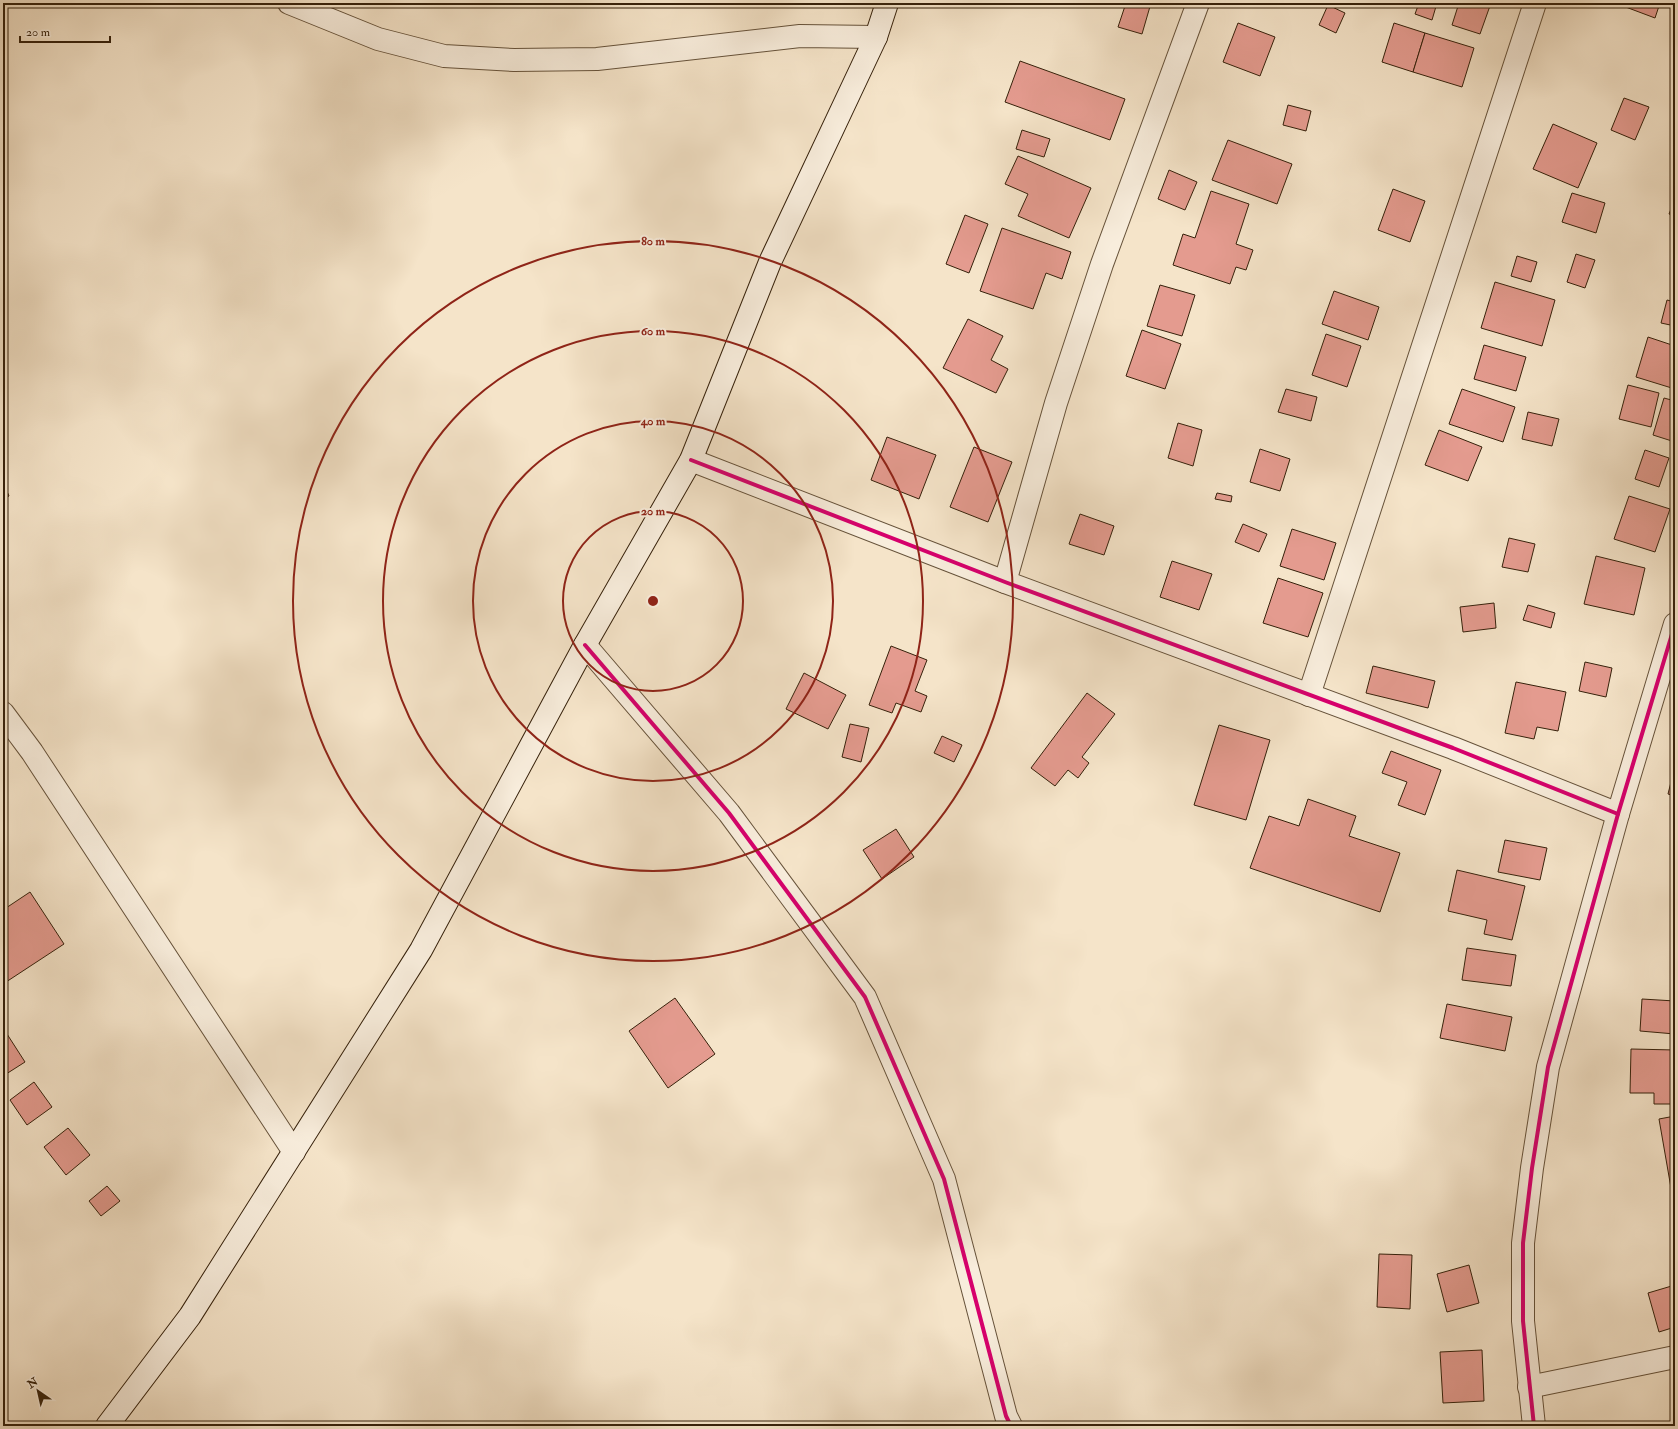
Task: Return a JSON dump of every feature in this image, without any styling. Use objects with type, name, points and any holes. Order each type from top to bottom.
[{"type":"street","points":[[289,3],[378,39],[444,56],[499,59],[597,59],[762,39],[800,36],[876,37]]},
{"type":"street","points":[[107,1426],[190,1316],[421,950],[585,645],[691,460],[770,262],[876,37],[887,3]]},
{"type":"street","points":[[1005,582],[1056,403],[1102,264],[1198,3]]},
{"type":"street","points":[[1310,695],[1535,3]]},
{"type":"street","points":[[691,460],[1005,582],[1453,748],[1618,814]]},
{"type":"street","points":[[1534,1426],[1523,1321],[1523,1243],[1532,1168],[1548,1067],[1618,814],[1675,624]]},
{"type":"street","points":[[585,645],[729,813],[864,997],[944,1178],[1006,1416],[1011,1426]]},
{"type":"street","points":[[3,713],[32,752],[294,1152]]},
{"type":"street","points":[[1529,1387],[1675,1357]]},
{"type":"building","points":[[1126,3],[1151,3],[1142,34],[1118,27]]},
{"type":"building","points":[[1419,3],[1437,3],[1432,20],[1415,14]]},
{"type":"building","points":[[1459,3],[1491,3],[1480,34],[1452,25]]},
{"type":"building","points":[[1615,3],[1660,3],[1655,18]]},
{"type":"building","points":[[1328,5],[1345,13],[1336,33],[1319,25]]},
{"type":"building","points":[[1238,23],[1275,37],[1260,76],[1223,62]]},
{"type":"building","points":[[1394,23],[1425,33],[1413,72],[1382,62]]},
{"type":"building","points":[[1425,33],[1474,48],[1462,87],[1413,72]]},
{"type":"building","points":[[1020,61],[1125,99],[1110,140],[1005,102]]},
{"type":"building","points":[[1624,98],[1649,107],[1635,140],[1611,130]]},
{"type":"building","points":[[1288,105],[1311,111],[1306,131],[1283,125]]},
{"type":"building","points":[[1553,124],[1597,143],[1578,188],[1533,169]]},
{"type":"building","points":[[1022,130],[1050,139],[1044,157],[1016,149]]},
{"type":"building","points":[[1228,140],[1292,164],[1277,204],[1212,180]]},
{"type":"building","points":[[1018,156],[1091,188],[1069,238],[1018,216],[1028,194],[1005,184]]},
{"type":"building","points":[[1169,170],[1197,182],[1185,210],[1158,199]]},
{"type":"building","points":[[1393,189],[1425,201],[1410,242],[1378,230]]},
{"type":"building","points":[[1211,191],[1249,204],[1236,244],[1253,250],[1246,270],[1236,267],[1230,284],[1173,265],[1183,234],[1195,238]]},
{"type":"building","points":[[1572,193],[1605,203],[1596,233],[1562,222]]},
{"type":"building","points":[[1675,199],[1675,216],[1669,214]]},
{"type":"building","points":[[965,215],[988,224],[969,273],[946,264]]},
{"type":"building","points":[[1002,228],[1071,252],[1062,279],[1046,273],[1033,309],[980,291]]},
{"type":"building","points":[[1576,254],[1595,260],[1585,288],[1567,282]]},
{"type":"building","points":[[1517,256],[1537,262],[1531,282],[1511,276]]},
{"type":"building","points":[[1495,282],[1555,300],[1542,346],[1481,328]]},
{"type":"building","points":[[1160,285],[1195,295],[1182,336],[1147,326]]},
{"type":"building","points":[[1334,291],[1379,307],[1368,340],[1322,324]]},
{"type":"building","points":[[1667,300],[1675,302],[1675,326],[1661,323]]},
{"type":"building","points":[[968,319],[1003,336],[991,360],[1008,369],[996,393],[943,368]]},
{"type":"building","points":[[1142,330],[1181,344],[1165,389],[1126,376]]},
{"type":"building","points":[[1326,334],[1361,346],[1347,387],[1312,375]]},
{"type":"building","points":[[1648,337],[1675,346],[1675,389],[1636,377]]},
{"type":"building","points":[[1484,345],[1526,357],[1516,391],[1474,379]]},
{"type":"building","points":[[1628,385],[1659,393],[1651,427],[1619,419]]},
{"type":"building","points":[[1286,389],[1317,397],[1311,421],[1278,412]]},
{"type":"building","points":[[1462,389],[1515,407],[1503,442],[1449,424]]},
{"type":"building","points":[[1664,398],[1675,401],[1675,442],[1653,435]]},
{"type":"building","points":[[1528,412],[1559,419],[1552,446],[1522,439]]},
{"type":"building","points":[[1178,423],[1202,430],[1193,466],[1168,458]]},
{"type":"building","points":[[1439,430],[1482,447],[1468,481],[1425,465]]},
{"type":"building","points":[[887,437],[936,455],[919,499],[871,480]]},
{"type":"building","points":[[974,447],[1012,462],[988,522],[950,507]]},
{"type":"building","points":[[1260,449],[1290,459],[1280,491],[1250,482]]},
{"type":"building","points":[[1645,450],[1669,458],[1659,487],[1635,479]]},
{"type":"building","points":[[3,482],[9,496],[3,499]]},
{"type":"building","points":[[1217,493],[1232,496],[1231,502],[1215,499]]},
{"type":"building","points":[[1629,496],[1670,509],[1655,552],[1614,539]]},
{"type":"building","points":[[1080,514],[1114,526],[1104,555],[1069,544]]},
{"type":"building","points":[[1243,524],[1267,534],[1259,552],[1235,542]]},
{"type":"building","points":[[1292,529],[1336,543],[1324,580],[1280,566]]},
{"type":"building","points":[[1509,538],[1535,544],[1528,572],[1502,567]]},
{"type":"building","points":[[1596,556],[1645,568],[1634,615],[1584,604]]},
{"type":"building","points":[[1172,561],[1212,574],[1199,610],[1160,597]]},
{"type":"building","points":[[1278,578],[1323,593],[1308,637],[1263,623]]},
{"type":"building","points":[[1494,603],[1496,628],[1463,632],[1460,607]]},
{"type":"building","points":[[1528,605],[1555,613],[1551,628],[1523,620]]},
{"type":"building","points":[[891,646],[927,660],[915,691],[927,696],[921,712],[896,703],[892,713],[869,705]]},
{"type":"building","points":[[1585,662],[1612,668],[1606,697],[1579,691]]},
{"type":"building","points":[[1373,666],[1435,681],[1428,708],[1366,693]]},
{"type":"building","points":[[804,673],[846,695],[828,729],[786,709]]},
{"type":"building","points":[[1516,682],[1566,692],[1558,731],[1537,727],[1534,739],[1505,733]]},
{"type":"building","points":[[1087,693],[1115,714],[1082,757],[1089,763],[1078,778],[1068,770],[1055,786],[1031,768]]},
{"type":"building","points":[[850,724],[869,728],[861,762],[842,757]]},
{"type":"building","points":[[1219,725],[1270,740],[1246,820],[1194,805]]},
{"type":"building","points":[[942,736],[962,745],[954,762],[934,753]]},
{"type":"building","points":[[1391,751],[1441,770],[1425,815],[1398,805],[1407,782],[1382,773]]},
{"type":"building","points":[[1675,766],[1675,796],[1668,794]]},
{"type":"building","points":[[1308,799],[1356,816],[1349,836],[1400,853],[1380,912],[1250,868],[1269,816],[1299,826]]},
{"type":"building","points":[[896,829],[914,857],[882,879],[863,850]]},
{"type":"building","points":[[1505,840],[1547,848],[1540,880],[1498,872]]},
{"type":"building","points":[[1457,870],[1525,886],[1512,940],[1484,934],[1487,920],[1448,911]]},
{"type":"building","points":[[30,892],[64,944],[3,984],[3,910]]},
{"type":"building","points":[[1467,948],[1516,955],[1511,986],[1462,980]]},
{"type":"building","points":[[675,998],[715,1054],[668,1088],[629,1031]]},
{"type":"building","points":[[1642,999],[1675,1001],[1675,1034],[1640,1031]]},
{"type":"building","points":[[1447,1004],[1512,1017],[1505,1051],[1440,1038]]},
{"type":"building","points":[[7,1034],[25,1062],[3,1076],[3,1036]]},
{"type":"building","points":[[1631,1049],[1675,1050],[1675,1095],[1671,1094],[1671,1104],[1654,1104],[1654,1093],[1630,1093]]},
{"type":"building","points":[[34,1082],[52,1107],[27,1125],[10,1100]]},
{"type":"building","points":[[1675,1116],[1675,1187],[1671,1188],[1659,1119]]},
{"type":"building","points":[[68,1128],[90,1155],[66,1175],[44,1147]]},
{"type":"building","points":[[107,1186],[120,1201],[101,1216],[89,1201]]},
{"type":"building","points":[[1379,1254],[1412,1255],[1410,1309],[1377,1307]]},
{"type":"building","points":[[1469,1265],[1479,1303],[1447,1312],[1437,1274]]},
{"type":"building","points":[[1675,1285],[1675,1327],[1659,1332],[1648,1293]]},
{"type":"building","points":[[1482,1350],[1484,1401],[1443,1403],[1440,1352]]},
{"type":"cycle path","points":[[691,460],[1005,582],[1453,748],[1618,814]]},
{"type":"cycle path","points":[[1534,1426],[1523,1321],[1523,1243],[1532,1168],[1548,1067],[1618,814],[1675,624]]},
{"type":"cycle path","points":[[585,645],[729,813],[865,997],[944,1179],[1006,1416],[1011,1426]]}]
